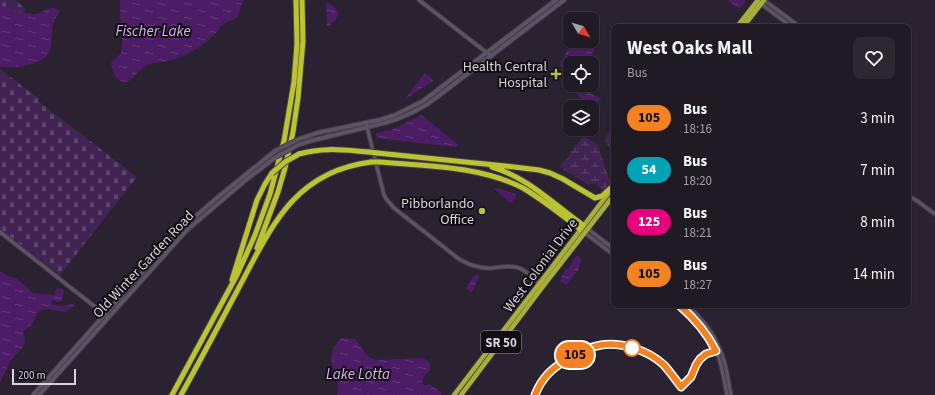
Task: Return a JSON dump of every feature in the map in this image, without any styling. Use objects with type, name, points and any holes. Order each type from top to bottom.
[{"type":"highway","points":[[172,395],[237,275],[255,235],[270,194],[284,141],[294,82],[297,44],[296,0]]},
{"type":"highway","points":[[248,270],[278,192],[293,132],[303,48],[302,0]]},
{"type":"highway","points":[[740,24],[760,1]]},
{"type":"highway","points":[[745,24],[760,1]]},
{"type":"highway","points":[[221,304],[234,273],[257,200],[265,184],[272,173],[285,162],[299,154],[326,149],[521,168],[545,172],[566,180],[594,198],[602,196],[611,188]]},
{"type":"highway","points":[[181,395],[248,270],[281,213],[300,193],[323,177],[336,171],[350,166],[378,162],[450,168],[480,173],[516,185],[584,229]]},
{"type":"highway","points":[[480,164],[501,170],[532,186],[584,229]]},
{"type":"highway","name":"West Colonial Drive","points":[[454,395],[584,229],[611,189]]},
{"type":"highway","name":"West Colonial Drive","points":[[461,395],[538,292],[545,275],[611,198]]},
{"type":"highway","points":[[184,395],[192,376]]},
{"type":"main road","name":"Old Winter Garden Road","points":[[33,395],[186,231],[261,168],[276,157],[298,145],[395,115],[423,101],[556,0]]},
{"type":"main road","name":"Old Winter Garden Road","points":[[39,395],[184,226],[223,192],[276,151],[299,139],[317,133],[384,123],[411,113],[426,105],[564,0]]},
{"type":"street","points":[[419,0],[491,56]]},
{"type":"street","points":[[760,1],[788,24]]},
{"type":"street","points":[[760,1],[795,24]]},
{"type":"street","points":[[786,22],[792,24]]},
{"type":"street","points":[[366,125],[384,195],[394,208],[467,264],[482,268],[505,266],[518,267],[542,284]]},
{"type":"street","points":[[911,198],[935,214]]},
{"type":"street","points":[[584,229],[611,247]]},
{"type":"street","points":[[584,229],[611,252]]},
{"type":"street","points":[[0,232],[106,316]]},
{"type":"street","points":[[682,308],[696,320],[715,348],[721,366],[727,395]]},
{"type":"street","points":[[689,308],[699,317],[708,329],[722,354],[731,395]]},
{"type":"green space","points":[[0,0],[15,0],[26,9],[0,43]]},
{"type":"green space","points":[[0,69],[39,99],[38,101],[137,177],[60,275],[12,238],[11,239],[0,231]]},
{"type":"green space","points":[[611,131],[611,150],[605,141],[607,135]]},
{"type":"green space","points":[[584,136],[598,145],[611,181],[603,191],[596,184],[587,184],[560,168],[561,164],[566,160]]},
{"type":"water","name":"Fischer Lake","points":[[120,0],[244,0],[237,17],[222,25],[210,39],[201,46],[175,59],[148,64],[129,81],[122,82],[113,72],[111,63],[121,53],[122,42]]},
{"type":"water","points":[[727,0],[745,0],[744,5],[738,8]]},
{"type":"water","points":[[327,3],[333,6],[338,13],[335,21],[328,27],[326,4]]},
{"type":"water","points":[[0,5],[30,14],[37,14],[49,8],[60,11],[53,26],[50,50],[46,56],[35,63],[21,67],[0,67]]},
{"type":"water","points":[[595,48],[590,56],[564,56],[568,49]]},
{"type":"water","points":[[563,58],[563,68],[560,64]]},
{"type":"water","points":[[424,74],[428,75],[433,81],[404,100]]},
{"type":"water","points":[[576,92],[590,92],[601,98],[599,101],[584,100]]},
{"type":"water","points":[[421,115],[458,145],[456,147],[376,138],[376,133],[391,130]]},
{"type":"water","points":[[494,188],[515,194],[516,197],[511,203]]},
{"type":"water","points":[[576,256],[581,259],[579,269],[566,285],[560,280],[565,270],[569,268]]},
{"type":"water","points":[[0,271],[10,277],[16,278],[33,293],[54,295],[58,288],[62,289],[64,291],[62,301],[51,301],[52,305],[75,305],[65,312],[47,309],[42,310],[37,314],[31,326],[23,332],[25,336],[25,343],[13,359],[10,360],[0,383]]},
{"type":"water","points":[[476,275],[479,275],[479,277],[471,292],[466,288]]},
{"type":"water","name":"Lake Lotta","points":[[342,338],[355,339],[366,354],[372,359],[419,358],[427,360],[430,364],[430,370],[424,377],[423,384],[424,386],[430,384],[441,393],[441,395],[337,395],[338,381],[331,359],[334,347]]},
{"type":"bus line","name":"105","points":[[535,395],[541,381],[548,372],[557,365],[588,348],[602,345],[632,348],[649,355],[664,365],[681,387],[691,377],[700,359],[706,354],[716,351],[712,342],[696,320],[683,308]]},
{"type":"place","name":"Health Central Hospital","points":[[556,74]]},
{"type":"place","name":"Pibborlando Office","points":[[482,211]]}]
